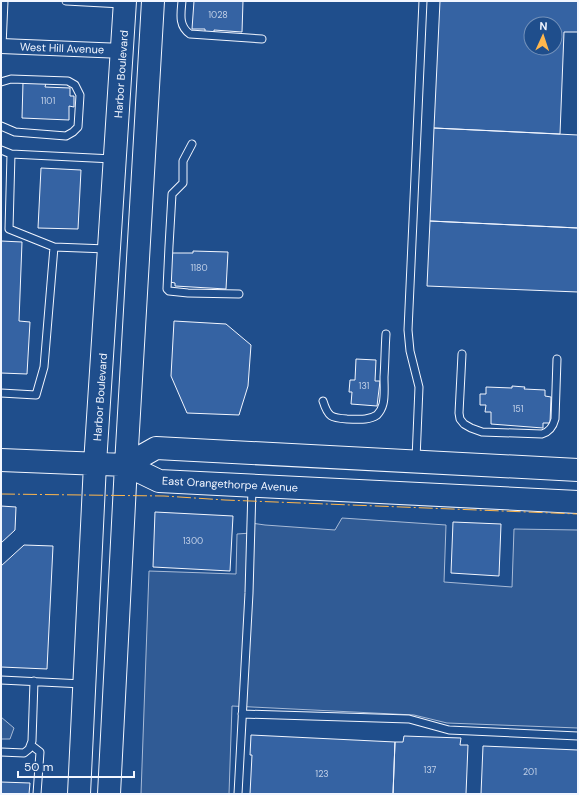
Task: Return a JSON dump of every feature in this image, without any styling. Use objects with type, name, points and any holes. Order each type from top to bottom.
[{"type":"main road","points":[[109,794],[126,465],[153,1]]},
{"type":"main road","name":"Harbor Boulevard","points":[[79,794],[95,464],[125,3]]},
{"type":"main road","points":[[122,51],[132,61],[135,71],[135,143],[144,156]]},
{"type":"main road","points":[[1,460],[126,465],[156,448],[578,470]]},
{"type":"main road","name":"East Orangethorpe Avenue","points":[[126,465],[159,481],[578,502]]},
{"type":"street","name":"West Hill Avenue","points":[[1,46],[122,51]]},
{"type":"lane","points":[[1,46],[4,1]]},
{"type":"lane","points":[[66,1],[125,3]]},
{"type":"lane","points":[[182,1],[182,25],[185,31],[190,34],[262,39]]},
{"type":"lane","points":[[416,461],[419,387],[410,351],[408,330],[422,1]]},
{"type":"lane","points":[[1,82],[11,79],[68,82],[74,85],[80,95],[78,127],[66,136],[15,132],[1,126]]},
{"type":"lane","points":[[192,144],[183,161],[183,183],[172,194],[167,289],[169,291],[188,293],[239,294]]},
{"type":"lane","points":[[1,150],[11,154],[115,160]]},
{"type":"lane","points":[[11,154],[9,229],[54,247],[109,249]]},
{"type":"lane","points":[[1,393],[36,395],[44,367],[54,247]]},
{"type":"lane","points":[[323,401],[329,415],[335,418],[369,419],[376,416],[380,412],[383,404],[386,334]]},
{"type":"lane","points":[[462,354],[460,419],[464,424],[482,432],[546,433],[554,424],[555,419],[557,359]]},
{"type":"lane","points":[[238,794],[249,593],[252,486]]},
{"type":"lane","points":[[1,680],[84,684]]},
{"type":"lane","points":[[1,752],[24,753],[29,750],[32,741],[34,681]]},
{"type":"lane","points":[[242,714],[409,720],[449,730],[578,736]]},
{"type":"lane","points":[[31,745],[40,752],[37,794]]},
{"type":"shaded area","points":[[342,518],[446,525],[444,582],[512,587],[514,529],[578,530],[578,728],[447,723],[414,715],[232,706],[229,794],[141,794],[149,571],[236,574],[237,534],[251,533],[251,523],[335,530]]},
{"type":"shaded area","points":[[1,717],[14,728],[10,739],[1,739]]},
{"type":"building","points":[[194,1],[243,1],[242,32],[214,30],[214,33],[205,32],[205,29],[192,29]]},
{"type":"building","points":[[440,1],[578,1],[578,32],[564,32],[560,134],[434,128]]},
{"type":"building","points":[[23,82],[46,83],[45,87],[70,88],[70,96],[74,96],[74,107],[69,106],[69,120],[22,118]]},
{"type":"building","points":[[434,128],[578,135],[578,228],[430,221]]},
{"type":"building","points":[[41,168],[81,170],[78,229],[38,228]]},
{"type":"building","points":[[430,221],[578,228],[578,292],[427,286]]},
{"type":"building","points":[[1,241],[22,242],[19,321],[30,322],[27,374],[1,373]]},
{"type":"building","points":[[193,251],[228,252],[226,289],[175,286],[175,283],[170,282],[171,253],[193,253]]},
{"type":"building","points":[[174,321],[226,324],[251,345],[248,386],[239,415],[187,413],[171,376]]},
{"type":"building","points":[[356,359],[376,360],[375,381],[380,381],[377,406],[351,404],[352,392],[349,392],[350,380],[355,380]]},
{"type":"building","points":[[512,386],[525,387],[524,389],[545,390],[545,396],[551,397],[550,423],[543,423],[543,428],[491,424],[491,412],[485,412],[486,405],[480,405],[480,394],[486,394],[486,387],[512,388]]},
{"type":"building","points":[[1,506],[16,507],[15,530],[1,543]]},
{"type":"building","points":[[155,512],[233,516],[230,571],[153,567]]},
{"type":"building","points":[[453,522],[501,524],[499,576],[451,573]]},
{"type":"building","points":[[24,545],[53,546],[47,669],[1,667],[1,566]]},
{"type":"building","points":[[251,735],[395,742],[393,794],[250,794],[252,755],[250,755]]},
{"type":"building","points":[[404,736],[461,738],[460,745],[468,745],[466,794],[393,794],[395,742],[403,742]]},
{"type":"building","points":[[483,746],[578,750],[578,794],[481,794]]},
{"type":"building","points":[[1,782],[30,783],[29,794],[1,794]]},
{"type":"power","points":[[1,494],[164,496],[225,500],[578,514]]}]
